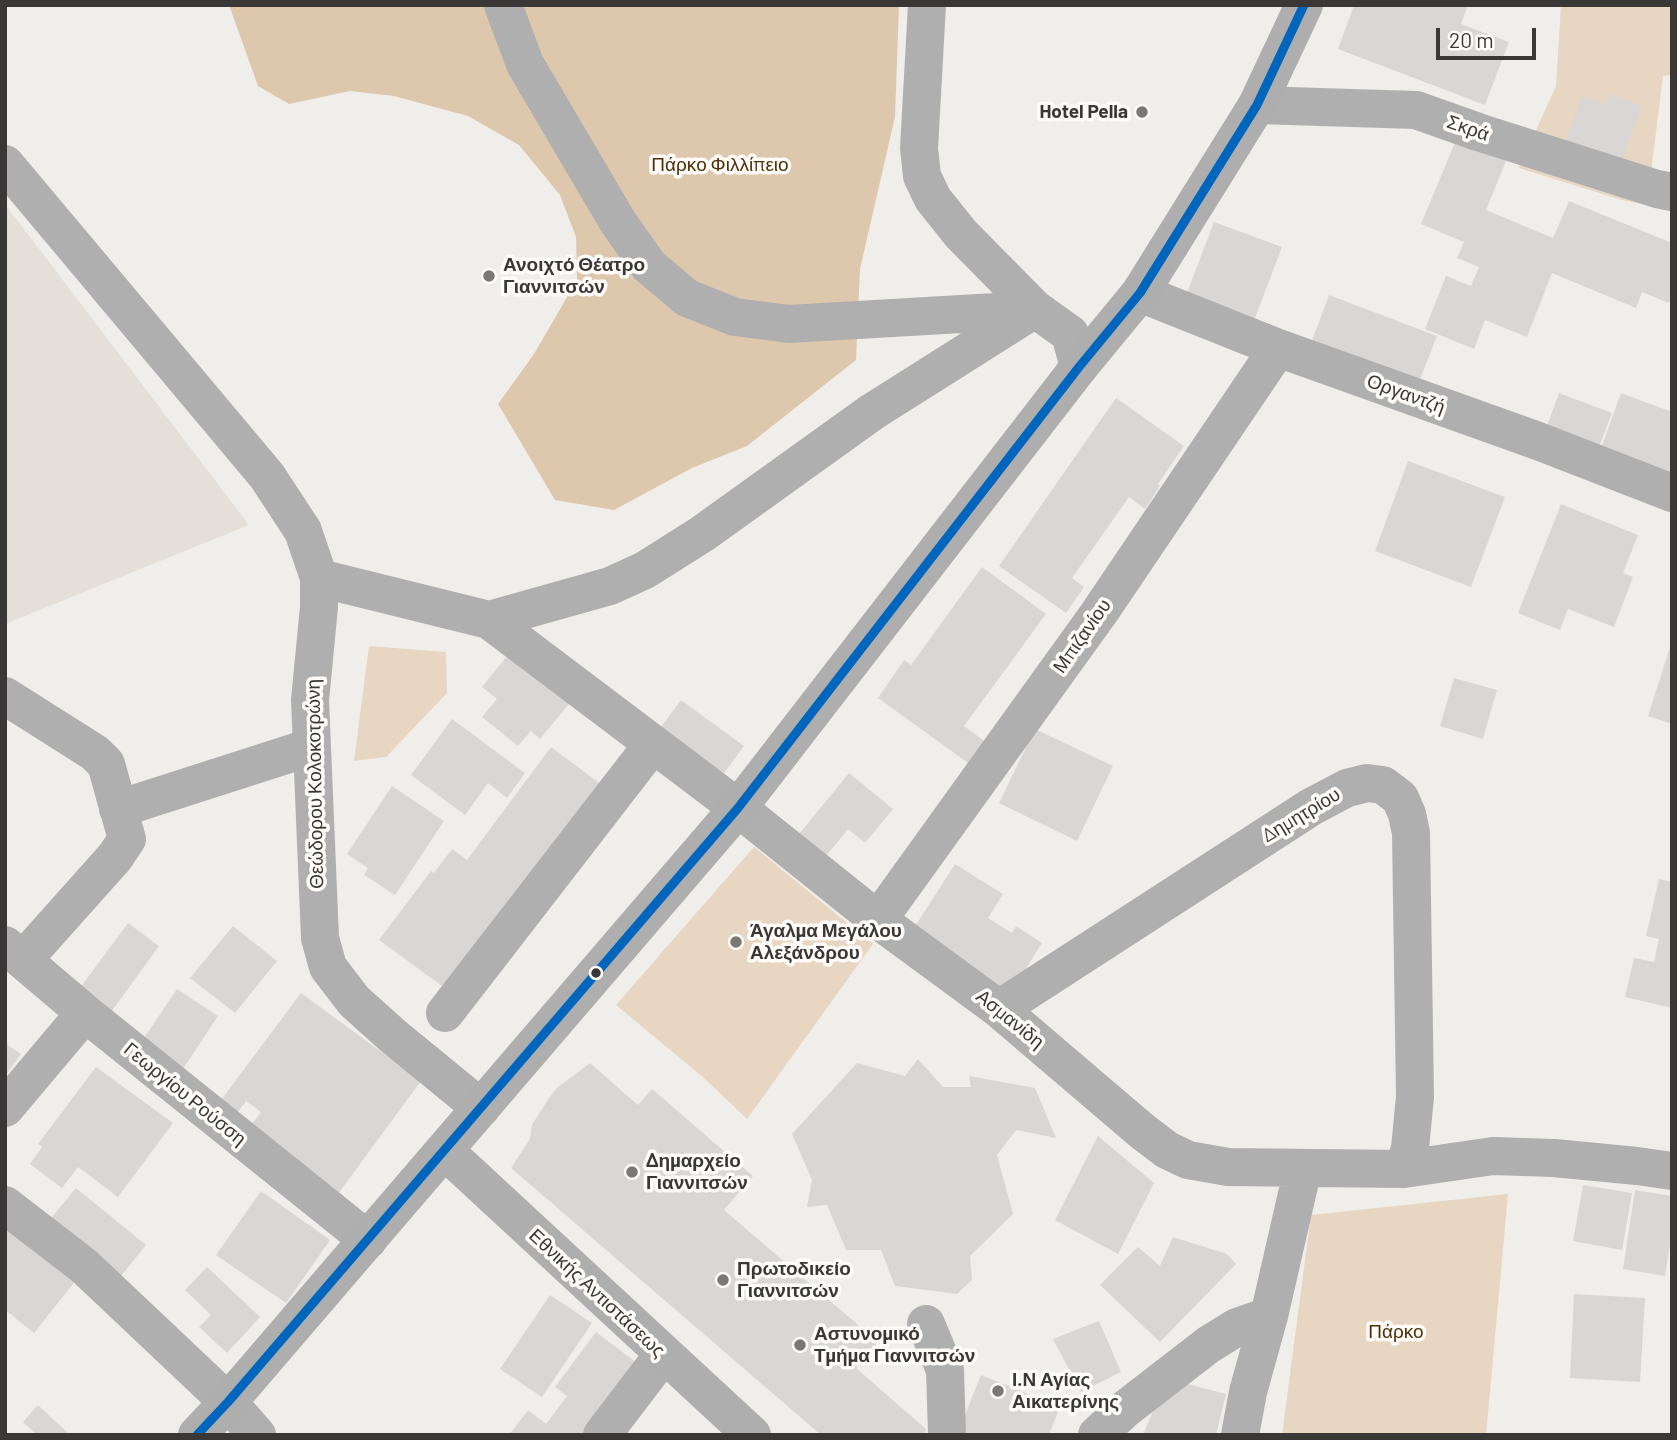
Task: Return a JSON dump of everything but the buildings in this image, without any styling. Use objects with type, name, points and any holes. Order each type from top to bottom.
[{"type":"main road","points":[[197,1435],[445,1151],[738,808],[1079,367],[1140,293],[1257,105],[1304,5]]},
{"type":"main road","name":"Εθνικής Αντιστάσεως","points":[[445,1151],[752,1435]]},
{"type":"street","points":[[503,5],[525,64],[618,222],[649,266],[687,298],[735,317],[789,324],[1035,309]]},
{"type":"street","points":[[928,5],[919,148],[922,176],[933,199],[961,234],[1035,309],[1070,334],[1079,367]]},
{"type":"street","name":"Σκρά","points":[[1257,105],[1416,110],[1657,190],[1672,192]]},
{"type":"street","name":"Θεώδορου Κολοκοτρώνη","points":[[5,164],[267,476],[303,531],[319,578],[319,607],[310,700],[320,938],[328,967],[354,1001],[393,1037],[481,1108]]},
{"type":"street","name":"Οργαντζή","points":[[1140,293],[1278,348],[1538,441],[1672,493]]},
{"type":"street","points":[[319,578],[489,620],[610,586],[645,570],[702,534],[872,412],[1035,309]]},
{"type":"street","name":"Μπιζανίου","points":[[878,920],[1099,613],[1278,348]]},
{"type":"street","name":"Ασμανίδη","points":[[489,620],[738,808],[878,920],[999,1009],[1142,1131],[1167,1150],[1188,1160],[1228,1167],[1404,1169],[1493,1156],[1554,1158],[1672,1171]]},
{"type":"street","points":[[5,696],[95,753],[106,764],[127,839],[115,857],[14,952]]},
{"type":"street","points":[[445,1013],[653,744]]},
{"type":"street","points":[[118,809],[312,747]]},
{"type":"street","name":"Δημητρίου","points":[[999,1009],[1311,807],[1347,788],[1367,783],[1383,785],[1400,798],[1411,833],[1415,1097],[1410,1148],[1404,1169]]},
{"type":"street","name":"Γεωργίου Ρούσση","points":[[14,952],[85,1013],[368,1240]]},
{"type":"street","points":[[5,1108],[85,1013]]},
{"type":"street","points":[[1240,1435],[1303,1168]]},
{"type":"street","points":[[5,1205],[84,1266],[228,1402],[257,1435]]},
{"type":"street","points":[[1097,1435],[1124,1410],[1208,1345],[1237,1326],[1269,1317]]},
{"type":"street","points":[[926,1324],[945,1370],[947,1435]]},
{"type":"street","points":[[602,1435],[663,1355]]},
{"type":"shaded area","points":[[5,204],[249,525],[5,624]]},
{"type":"green space","name":"Πάρκο Φιλλίπειο","points":[[229,5],[899,5],[895,117],[860,269],[856,360],[747,446],[692,468],[614,510],[555,500],[498,404],[534,354],[577,280],[576,237],[560,195],[519,145],[468,116],[394,96],[350,91],[289,104],[258,86]]},
{"type":"green space","points":[[1561,5],[1672,5],[1672,75],[1663,76],[1647,205],[1622,200],[1519,168],[1556,86]]},
{"type":"green space","points":[[369,646],[446,652],[447,693],[386,757],[354,761]]},
{"type":"green space","points":[[754,847],[873,944],[747,1119],[705,1079],[616,1005]]},
{"type":"green space","name":"Πάρκο","points":[[1508,1194],[1486,1435],[1282,1435],[1311,1215]]},
{"type":"transit line","points":[[197,1435],[738,808],[1079,367],[1140,293],[1257,105],[1304,5]]},
{"type":"place","name":"Hotel Pella","points":[[1142,112]]},
{"type":"place","name":"Ανοιχτό Θέατρο Γιαννιτσών","points":[[489,276]]},
{"type":"place","name":"Άγαλμα Μεγάλου Αλεξάνδρου","points":[[736,942]]},
{"type":"place","name":"Δημαρχείο Γιαννιτσών","points":[[632,1172]]},
{"type":"place","name":"Πρωτοδικείο Γιαννιτσών","points":[[723,1280]]},
{"type":"place","name":"Αστυνομικό Τμήμα Γιαννιτσών","points":[[800,1345]]},
{"type":"place","name":"Ι.Ν Αγίας Αικατερίνης","points":[[998,1391]]}]
